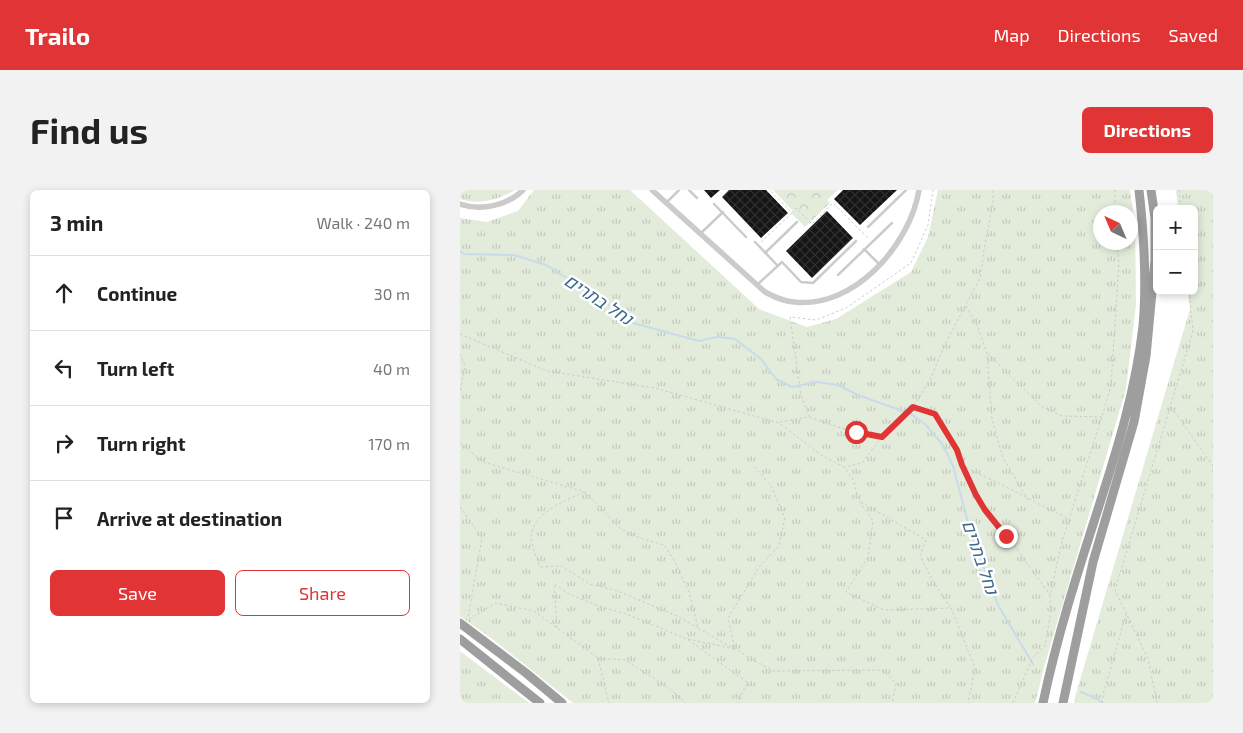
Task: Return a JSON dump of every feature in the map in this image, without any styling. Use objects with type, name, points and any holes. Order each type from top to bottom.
[{"type":"highway","points":[[1043,703],[1064,617],[1124,429],[1135,373],[1143,326],[1144,288],[1144,238],[1139,190]]},
{"type":"highway","points":[[1063,703],[1093,562],[1134,422],[1146,356],[1155,260],[1155,218],[1151,190]]},
{"type":"highway","points":[[460,623],[526,673],[560,702]]},
{"type":"highway","points":[[460,639],[540,703]]},
{"type":"street","points":[[460,204],[468,207],[486,207],[503,203],[523,190]]},
{"type":"street","points":[[652,190],[756,285],[779,299],[793,302],[826,299],[844,292],[881,266],[904,236],[912,219],[919,190]]},
{"type":"lane","points":[[666,203],[679,190]]},
{"type":"lane","points":[[689,190],[697,198]]},
{"type":"lane","points":[[868,227],[906,190]]},
{"type":"lane","points":[[714,204],[746,237]]},
{"type":"lane","points":[[700,234],[723,212]]},
{"type":"lane","points":[[765,253],[797,222]]},
{"type":"lane","points":[[838,275],[892,223]]},
{"type":"lane","points":[[756,285],[782,262],[801,282],[813,283],[856,241]]},
{"type":"lane","points":[[756,244],[778,266]]},
{"type":"lane","points":[[864,249],[881,266]]},
{"type":"path","points":[[770,190],[792,212]]},
{"type":"path","points":[[809,417],[800,395],[790,317],[816,320],[846,308],[911,263],[928,225],[933,190]]},
{"type":"path","points":[[844,467],[862,463],[882,437],[913,407],[930,380],[945,344],[980,278],[984,244],[993,202],[993,190]]},
{"type":"path","points":[[1115,190],[1115,205]]},
{"type":"path","points":[[1179,190],[1181,205]]},
{"type":"path","points":[[756,244],[796,208],[812,224],[834,203],[872,242]]},
{"type":"path","points":[[1013,703],[1033,657],[1045,646],[1051,611],[1050,596],[1062,541],[1111,385],[1119,264],[1118,250]]},
{"type":"path","points":[[1157,703],[1148,658],[1115,590],[1193,331],[1189,295]]},
{"type":"path","points":[[966,305],[978,327],[987,354],[992,419],[1003,458],[1028,500]]},
{"type":"path","points":[[460,334],[547,372],[655,388],[779,423],[821,455],[844,467],[853,479],[859,501],[873,522],[868,557],[846,592],[884,610],[950,608]]},
{"type":"path","points":[[460,354],[465,366],[460,393]]},
{"type":"path","points":[[987,354],[1040,406],[1062,416],[1102,417]]},
{"type":"path","points":[[1170,406],[1213,466]]},
{"type":"path","points":[[913,407],[935,414],[957,450],[962,465],[985,510],[1018,549],[1050,596]]},
{"type":"path","points":[[779,423],[809,417],[856,432],[882,437]]},
{"type":"path","points":[[460,443],[483,462],[585,492],[621,529],[640,538],[664,545],[673,558],[689,592],[698,628]]},
{"type":"path","points":[[735,649],[728,618],[759,567],[779,546],[785,518],[772,486],[753,465]]},
{"type":"path","points":[[962,465],[1028,500],[1069,519]]},
{"type":"path","points":[[585,492],[559,504],[538,521],[531,537],[540,567],[561,566],[590,584],[614,590],[677,616],[773,671],[884,670],[896,684],[892,703]]},
{"type":"path","points":[[859,501],[926,540],[920,555],[930,576],[950,608],[975,668],[968,703]]},
{"type":"path","points":[[460,507],[482,538],[468,619],[496,603],[534,611],[598,658],[625,660],[666,686],[686,703]]},
{"type":"path","points":[[557,628],[554,584],[571,595],[601,607],[626,614],[687,639],[735,649]]},
{"type":"path","points":[[1102,703],[1126,614]]},
{"type":"path","points":[[687,639],[748,683],[739,703]]},
{"type":"path","points":[[598,658],[609,703]]},
{"type":"green space","points":[[460,190],[515,190],[495,199],[475,202],[460,199]]},
{"type":"green space","points":[[534,190],[630,190],[759,309],[807,327],[836,319],[911,272],[928,237],[938,190],[1130,190],[1132,205],[1093,205],[1093,250],[1135,250],[1136,305],[1126,389],[1035,703],[573,703],[460,616],[460,218],[487,222],[518,211]]},
{"type":"green space","points":[[773,190],[838,190],[827,200],[830,203],[805,227]]},
{"type":"green space","points":[[1176,190],[1213,190],[1213,703],[1074,703],[1190,309],[1188,295],[1198,295],[1198,205],[1178,205]]},
{"type":"green space","points":[[460,651],[529,703],[460,703]]},
{"type":"building","points":[[704,190],[720,190],[711,198]]},
{"type":"building","points":[[729,190],[766,190],[788,213],[761,238],[722,197]]},
{"type":"building","points":[[843,190],[897,190],[860,225],[834,199]]},
{"type":"building","points":[[827,211],[853,238],[812,278],[786,251]]},
{"type":"waterway","name":"נחל בתרים","points":[[460,251],[464,254],[514,255],[546,265],[614,308],[633,323],[699,341],[717,337],[735,339],[761,359],[776,379],[792,387],[817,382],[838,385],[858,395],[911,414],[926,425],[943,445],[953,466],[970,530],[998,605],[1033,664]]},
{"type":"waterway","name":"נחל בתרים","points":[[1081,692],[1102,703]]},
{"type":"route","points":[[856,432],[882,437],[913,407],[935,414],[957,450],[976,495],[985,510],[1006,536]]}]
